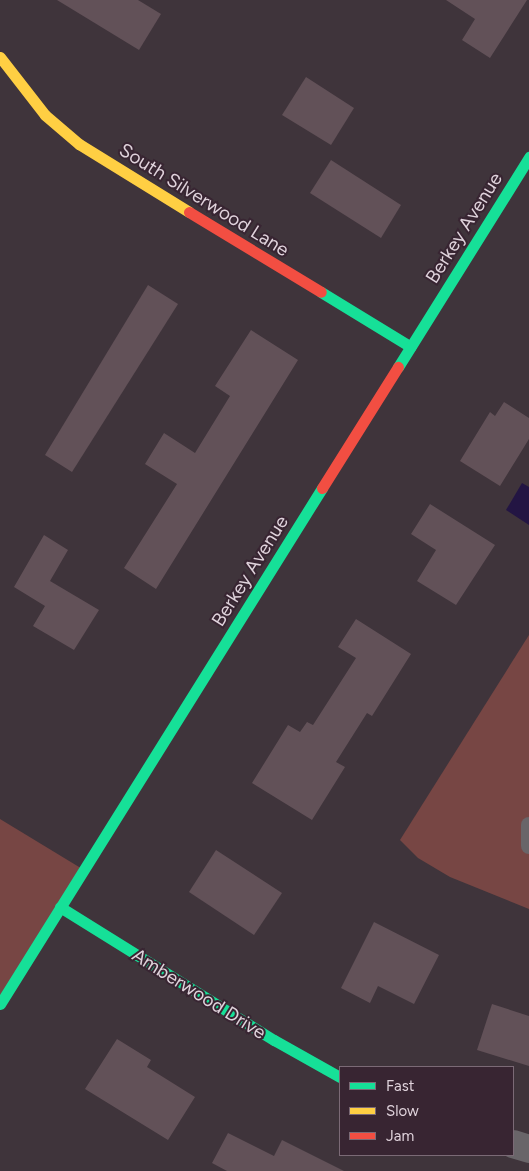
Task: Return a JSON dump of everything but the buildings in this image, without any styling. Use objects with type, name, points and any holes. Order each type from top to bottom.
[{"type":"street","name":"South Silverwood Lane","points":[[0,57],[45,115],[79,144],[411,347]]},
{"type":"street","name":"Berkey Avenue","points":[[0,1004],[529,158]]},
{"type":"street","name":"Amberwood Drive","points":[[60,907],[274,1040],[339,1076]]},
{"type":"street","points":[[514,1144],[529,1149]]},
{"type":"lane","points":[[529,825],[529,846]]},
{"type":"shaded area","points":[[522,483],[529,487],[529,525],[506,510]]},
{"type":"shaded area","points":[[529,635],[529,909],[450,877],[418,858],[400,840]]},
{"type":"shaded area","points":[[0,819],[84,870],[0,1004]]},
{"type":"traffic: fast","points":[[398,367],[529,157]]},
{"type":"traffic: fast","points":[[321,292],[411,347]]},
{"type":"traffic: fast","points":[[0,1004],[322,488]]},
{"type":"traffic: fast","points":[[60,907],[274,1040],[339,1076]]},
{"type":"traffic: slow","points":[[0,57],[45,115],[79,144],[189,212]]},
{"type":"traffic: jam","points":[[189,212],[321,292]]},
{"type":"traffic: jam","points":[[322,488],[398,367]]}]
